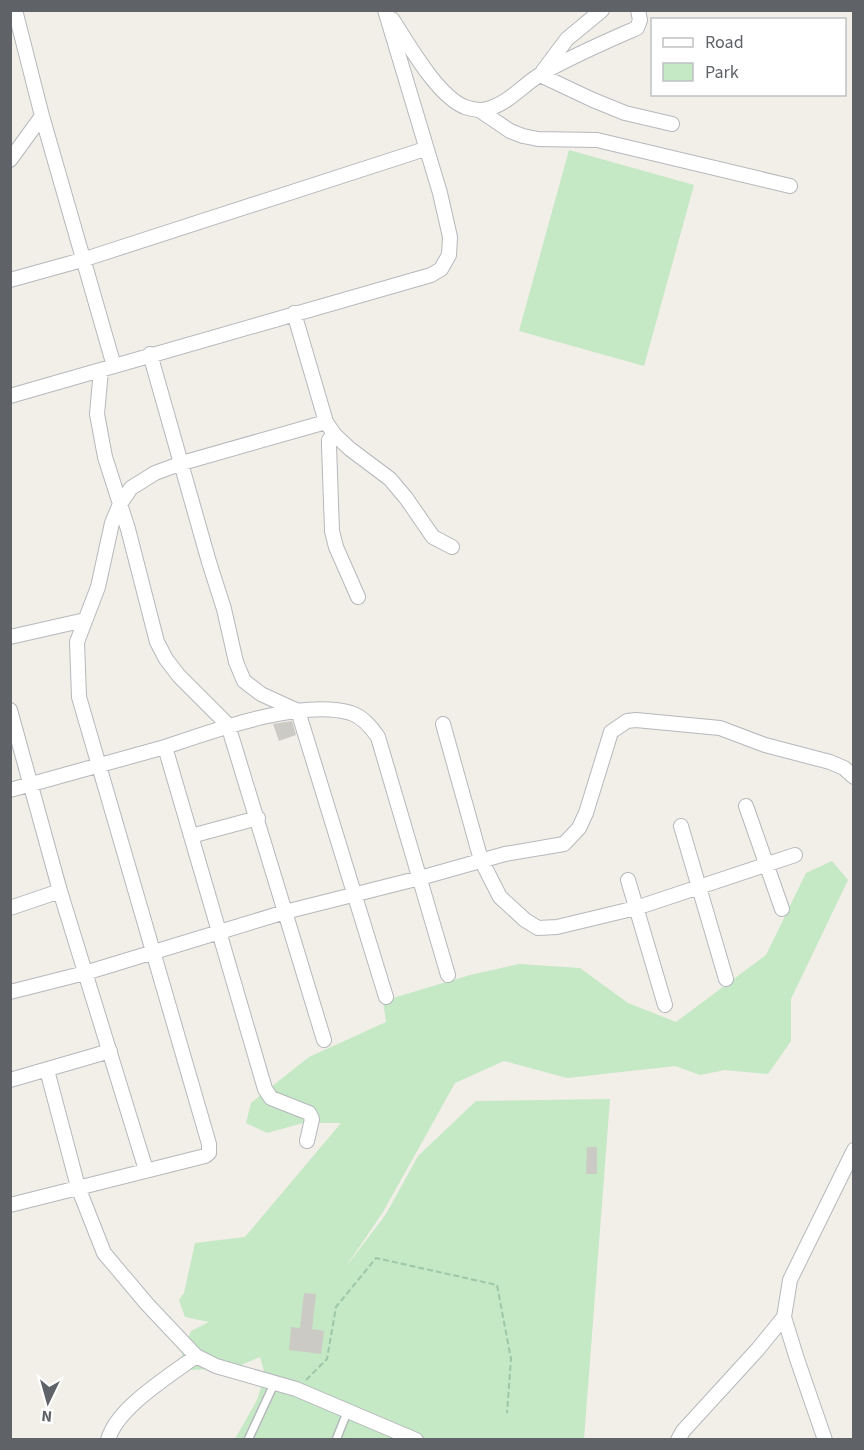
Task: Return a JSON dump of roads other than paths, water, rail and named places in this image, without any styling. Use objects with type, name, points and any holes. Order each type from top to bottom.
[{"type":"street","points":[[15,10],[16,35],[42,116],[82,260],[107,368],[97,414],[105,457],[157,642],[179,676],[228,725],[324,1040]]},
{"type":"street","points":[[385,10],[444,93],[464,106],[479,110],[510,131],[538,139],[597,140],[790,186]]},
{"type":"street","points":[[10,396],[431,274],[441,269],[448,255],[450,237],[440,193],[425,150],[385,10]]},
{"type":"street","points":[[540,75],[567,39],[602,10]]},
{"type":"street","points":[[479,110],[489,109],[540,75],[577,55],[637,28],[640,20],[638,10]]},
{"type":"street","points":[[540,75],[625,113],[672,124]]},
{"type":"street","points":[[10,160],[42,116]]},
{"type":"street","points":[[10,280],[82,260],[425,150]]},
{"type":"street","points":[[294,313],[326,422],[334,434],[390,479],[433,537],[452,546]]},
{"type":"street","points":[[150,354],[224,609],[236,662],[244,681],[261,694],[298,711],[386,997]]},
{"type":"street","points":[[11,1201],[206,1156],[210,1149],[79,697],[78,642],[98,587],[112,523],[120,504],[131,488],[155,473],[182,463],[326,422]]},
{"type":"street","points":[[334,434],[329,440],[332,531],[336,547],[358,597]]},
{"type":"street","points":[[10,637],[85,620]]},
{"type":"street","points":[[10,790],[165,747],[228,725],[298,711],[327,709],[352,713],[369,723],[378,737],[447,975]]},
{"type":"street","points":[[10,710],[60,891],[146,1170]]},
{"type":"street","points":[[10,992],[85,973],[285,912],[481,860],[560,845],[569,841],[579,828],[586,813],[611,732],[627,722],[636,720],[720,728],[765,745],[830,762],[844,768],[854,777]]},
{"type":"street","points":[[443,724],[481,860],[500,897],[525,920],[538,927],[557,927],[636,908],[795,855]]},
{"type":"street","points":[[165,747],[265,1089],[271,1098],[309,1113],[312,1119],[307,1141]]},
{"type":"street","points":[[746,806],[782,909]]},
{"type":"street","points":[[191,836],[258,818]]},
{"type":"street","points":[[681,826],[726,979]]},
{"type":"street","points":[[628,880],[665,1005]]},
{"type":"street","points":[[10,908],[60,891]]},
{"type":"street","points":[[10,1080],[110,1051]]},
{"type":"street","points":[[47,1070],[78,1187],[104,1253],[147,1304],[196,1356],[216,1366],[297,1389],[416,1440]]},
{"type":"street","points":[[825,1440],[796,1359],[784,1317],[790,1280],[854,1150]]},
{"type":"street","points":[[678,1440],[784,1317]]},
{"type":"street","points":[[108,1440],[121,1416],[196,1356]]},
{"type":"lane","points":[[248,1440],[274,1384]]},
{"type":"lane","points":[[336,1440],[348,1410]]}]
